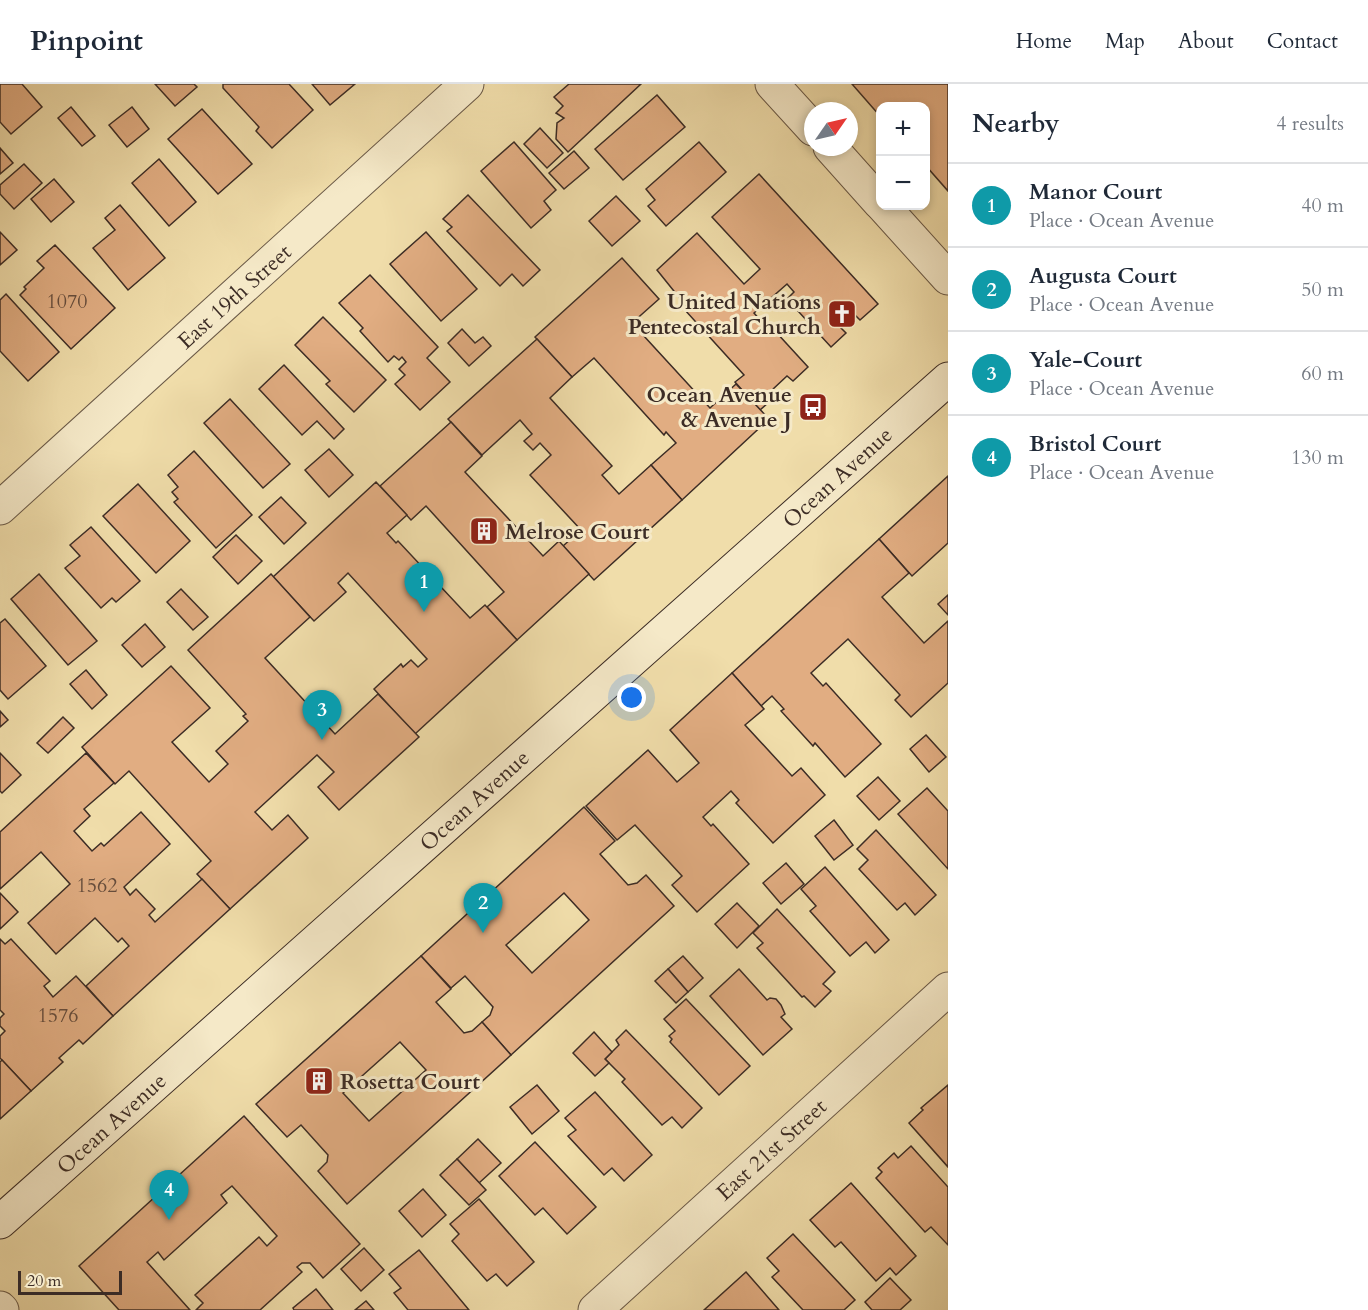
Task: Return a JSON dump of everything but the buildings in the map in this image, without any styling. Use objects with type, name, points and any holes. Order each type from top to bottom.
[{"type":"street","name":"East 19th Street","points":[[0,508],[467,84]]},
{"type":"street","points":[[772,84],[804,119]]},
{"type":"street","points":[[838,156],[876,197]]},
{"type":"street","points":[[887,210],[948,278]]},
{"type":"street","name":"Ocean Avenue","points":[[0,1222],[948,379]]},
{"type":"street","name":"East 21st Street","points":[[595,1310],[948,988]]},
{"type":"place","name":"United Nations Pentecostal Church","points":[[842,314]]},
{"type":"place","name":"Ocean Avenue & Avenue J","points":[[813,407]]},
{"type":"place","name":"Melrose Court","points":[[484,531]]},
{"type":"place","name":"Manor Court","points":[[424,612]]},
{"type":"place","name":"Yale-Court","points":[[322,740]]},
{"type":"place","name":"Augusta Court","points":[[483,933]]},
{"type":"place","name":"Rosetta Court","points":[[319,1081]]},
{"type":"place","name":"Bristol Court","points":[[169,1220]]}]
